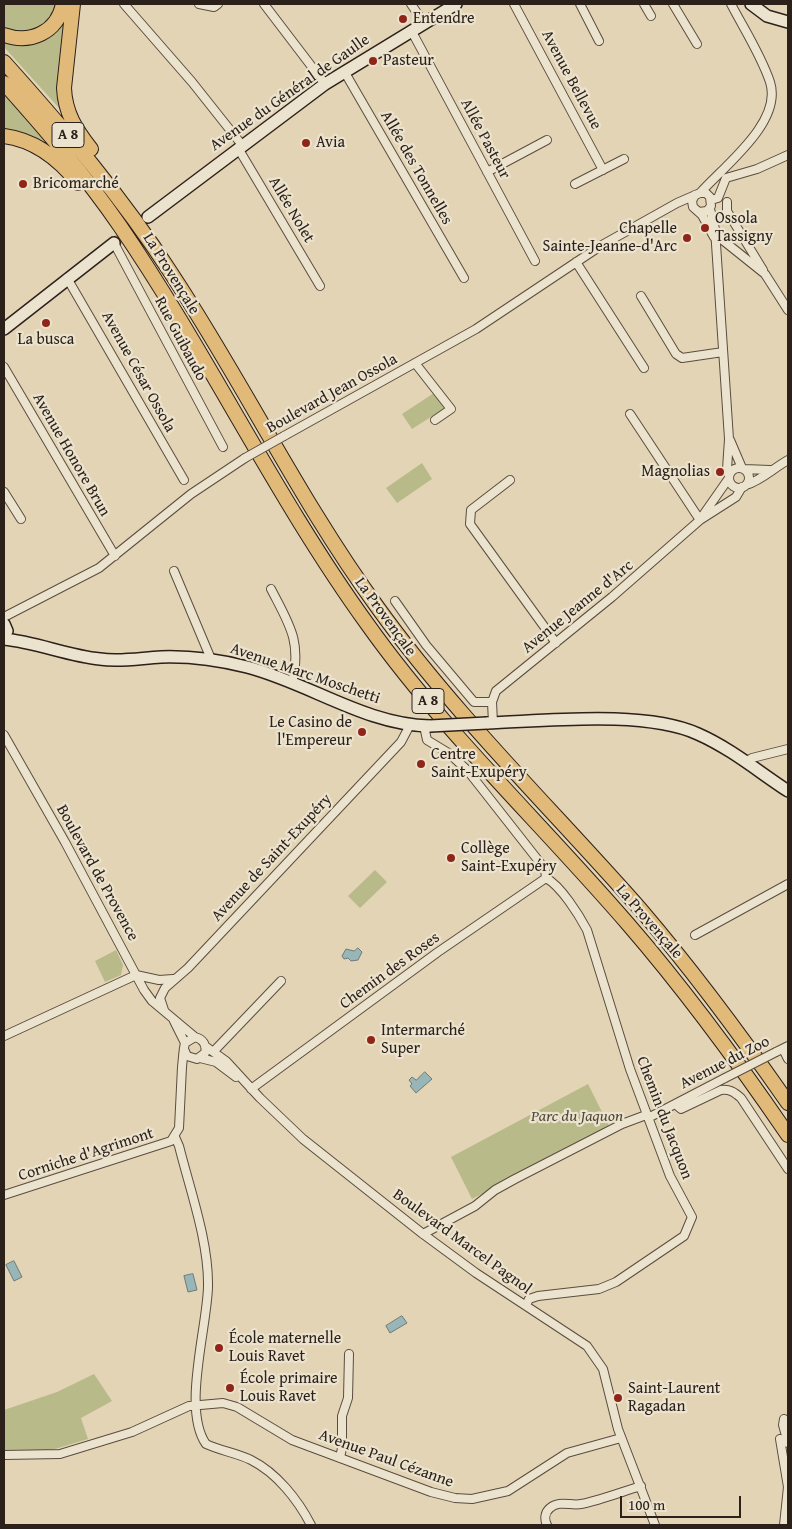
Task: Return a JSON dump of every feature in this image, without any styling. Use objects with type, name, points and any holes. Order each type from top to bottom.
[{"type":"highway","points":[[4,35],[25,39],[41,34],[58,19],[63,4]]},
{"type":"highway","points":[[73,4],[64,88],[67,110],[76,129],[97,158],[129,211]]},
{"type":"highway","name":"La Provençale","points":[[4,62],[58,123],[129,211],[205,328],[327,533],[379,610],[442,690],[641,910],[741,1037],[788,1103]]},
{"type":"highway","name":"La Provençale","points":[[4,83],[65,152],[122,228],[187,331],[285,500],[370,627],[453,730],[670,973],[733,1056],[788,1135]]},
{"type":"highway","points":[[4,136],[24,140],[47,152],[102,210],[122,228]]},
{"type":"main road","name":"Avenue du Général de Gaulle","points":[[148,217],[325,84],[456,4]]},
{"type":"main road","points":[[751,4],[767,16],[788,22]]},
{"type":"main road","points":[[4,329],[114,243]]},
{"type":"main road","name":"Avenue Marc Moschetti","points":[[5,629],[21,641],[98,659],[162,657],[211,659],[250,668],[378,717],[410,725],[616,720],[664,724],[698,734],[750,765],[788,792]]},
{"type":"street","name":"Allée Nolet","points":[[124,4],[186,75],[240,147],[320,286]]},
{"type":"street","points":[[200,4],[214,7],[218,4]]},
{"type":"street","points":[[264,4],[325,84]]},
{"type":"street","points":[[411,4],[424,23]]},
{"type":"street","name":"Avenue Bellevue","points":[[514,4],[603,170]]},
{"type":"street","points":[[580,4],[599,41]]},
{"type":"street","points":[[644,4],[651,16]]},
{"type":"street","points":[[673,4],[697,44]]},
{"type":"street","name":"Boulevard Jean Ossola","points":[[5,629],[8,621],[24,608],[86,576],[115,556],[191,494],[245,458],[415,364],[476,328],[576,262],[660,212],[698,194],[745,146],[767,118],[772,107],[770,82],[731,4]]},
{"type":"street","name":"Allée Pasteur","points":[[411,30],[535,261]]},
{"type":"street","name":"Allée des Tonnelles","points":[[344,72],[464,278]]},
{"type":"street","points":[[487,172],[547,140]]},
{"type":"street","points":[[765,274],[715,237],[692,201],[698,194],[706,193],[711,198],[718,198],[726,178],[757,169],[788,155]]},
{"type":"street","points":[[575,184],[624,160]]},
{"type":"street","name":"Boulevard Jean Ossola","points":[[711,198],[718,175]]},
{"type":"street","points":[[711,198],[710,208],[715,237],[729,438],[727,469],[733,486],[744,486],[749,477],[743,469],[729,438]]},
{"type":"street","points":[[727,202],[727,211],[788,310]]},
{"type":"street","name":"Boulevard Jean Ossola","points":[[660,212],[684,206],[696,210]]},
{"type":"street","points":[[696,210],[710,208]]},
{"type":"street","name":"Rue Guibaudo","points":[[114,243],[223,447]]},
{"type":"street","points":[[576,262],[644,368]]},
{"type":"street","name":"Avenue César Ossola","points":[[67,278],[184,480]]},
{"type":"street","points":[[641,296],[676,354],[682,358],[723,352]]},
{"type":"street","points":[[415,364],[451,409],[435,420]]},
{"type":"street","name":"Avenue Honore Brun","points":[[4,367],[115,556]]},
{"type":"street","points":[[630,414],[700,520]]},
{"type":"street","name":"Avenue Jeanne d'Arc","points":[[492,702],[496,691],[556,643],[700,520],[736,497],[744,486],[759,480],[770,470],[788,460]]},
{"type":"street","points":[[729,477],[733,469],[770,470]]},
{"type":"street","name":"Avenue Jeanne d'Arc","points":[[700,520],[729,477]]},
{"type":"street","points":[[510,480],[471,510],[469,516],[470,524],[556,643]]},
{"type":"street","points":[[4,492],[21,519]]},
{"type":"street","points":[[174,571],[211,659]]},
{"type":"street","points":[[271,589],[291,624],[294,636],[294,674],[292,683]]},
{"type":"street","points":[[394,602],[426,645],[474,702],[492,702],[490,723]]},
{"type":"street","name":"Avenue de Saint-Exupéry","points":[[164,1010],[160,1003],[161,993],[242,911],[401,742],[410,725]]},
{"type":"street","name":"Chemin du Jacquon","points":[[427,726],[427,740],[450,754],[468,771],[545,869],[546,878],[554,884],[580,917],[595,952],[615,1022],[647,1116],[670,1176],[692,1217],[684,1236],[639,1267],[599,1289],[538,1296],[529,1299],[526,1305]]},
{"type":"street","name":"Boulevard de Provence","points":[[4,735],[65,842],[148,996],[195,1037]]},
{"type":"street","points":[[750,765],[764,756],[788,748]]},
{"type":"street","name":"Chemin des Roses","points":[[251,1089],[432,956],[546,878]]},
{"type":"street","points":[[695,935],[788,884]]},
{"type":"street","points":[[4,1036],[136,975],[159,980],[176,978]]},
{"type":"street","points":[[214,1051],[280,981]]},
{"type":"street","name":"Boulevard de Provence","points":[[172,1018],[184,1046]]},
{"type":"street","points":[[182,1079],[197,1059],[205,1053],[206,1046],[202,1040],[195,1037],[184,1046],[182,1079],[180,1128],[175,1137],[180,1146],[207,1260],[208,1288],[199,1357],[197,1405],[199,1431],[206,1444],[261,1466],[281,1483],[311,1525]]},
{"type":"street","points":[[184,1046],[187,1056],[197,1059]]},
{"type":"street","name":"Boulevard Marcel Pagnol","points":[[206,1046],[234,1068],[251,1089]]},
{"type":"street","points":[[782,1049],[788,1059]]},
{"type":"street","name":"Avenue du Zoo","points":[[423,1234],[475,1206],[495,1190],[515,1179],[622,1124],[675,1104],[782,1049]]},
{"type":"street","name":"Boulevard Marcel Pagnol","points":[[197,1059],[216,1062],[251,1089],[303,1139],[423,1234],[476,1273],[587,1346],[594,1353],[606,1378],[621,1438],[655,1525]]},
{"type":"street","points":[[675,1104],[682,1110],[721,1090],[728,1089],[734,1092],[741,1098],[788,1169]]},
{"type":"street","name":"Corniche d'Agrimont","points":[[4,1194],[160,1145],[175,1137]]},
{"type":"street","name":"Avenue Paul Cézanne","points":[[340,1458],[342,1448],[342,1416],[348,1398],[349,1354]]},
{"type":"street","name":"Avenue Paul Cézanne","points":[[4,1455],[60,1454],[132,1432],[178,1410],[197,1405],[223,1403],[237,1406],[276,1432],[340,1458],[431,1492],[456,1498],[472,1499],[508,1491],[567,1453],[621,1438]]},
{"type":"street","points":[[784,1419],[783,1425],[788,1443]]},
{"type":"street","points":[[780,1439],[788,1487],[784,1525]]},
{"type":"street","points":[[546,1525],[544,1520],[546,1514],[550,1508],[557,1504],[581,1504],[641,1486]]},
{"type":"green space","points":[[4,4],[56,4],[48,21],[43,26],[30,32],[22,32],[4,29]]},
{"type":"green space","points":[[67,9],[59,108],[4,47],[4,40],[28,44],[43,40],[55,29]]},
{"type":"green space","points":[[4,95],[51,149],[4,132]]},
{"type":"green space","points":[[434,393],[445,408],[412,429],[402,414]]},
{"type":"green space","points":[[422,463],[432,479],[397,503],[386,488]]},
{"type":"green space","points":[[375,870],[387,882],[360,908],[348,896]]},
{"type":"green space","points":[[116,950],[123,965],[121,975],[105,982],[95,961]]},
{"type":"green space","name":"Parc du Jaquon","points":[[588,1084],[610,1128],[472,1199],[451,1157]]},
{"type":"green space","points":[[94,1374],[112,1401],[81,1418],[88,1439],[52,1450],[4,1451],[4,1410],[57,1392]]},
{"type":"water","points":[[358,948],[362,952],[358,960],[351,961],[348,958],[344,959],[342,956],[346,949],[354,951]]},
{"type":"water","points":[[425,1072],[432,1079],[416,1093],[410,1086],[412,1084],[409,1080],[412,1077],[416,1080]]},
{"type":"water","points":[[14,1261],[22,1277],[14,1281],[6,1265]]},
{"type":"water","points":[[193,1274],[197,1290],[188,1292],[184,1276]]},
{"type":"water","points":[[402,1316],[407,1323],[390,1333],[386,1326]]},
{"type":"tunnel","points":[[114,243],[148,217]]},
{"type":"place","name":"Entendre","points":[[403,19]]},
{"type":"place","name":"Pasteur","points":[[373,61]]},
{"type":"place","name":"Avia","points":[[306,143]]},
{"type":"place","name":"Bricomarché","points":[[23,184]]},
{"type":"place","name":"Ossola Tassigny","points":[[705,228]]},
{"type":"place","name":"Chapelle Sainte-Jeanne-d'Arc","points":[[687,238]]},
{"type":"place","name":"La busca","points":[[46,323]]},
{"type":"place","name":"Magnolias","points":[[720,472]]},
{"type":"place","name":"Le Casino de l'Empereur","points":[[362,732]]},
{"type":"place","name":"Centre Saint-Exupéry","points":[[421,764]]},
{"type":"place","name":"Collège Saint-Exupéry","points":[[451,858]]},
{"type":"place","name":"Intermarché Super","points":[[371,1040]]},
{"type":"place","name":"École maternelle Louis Ravet","points":[[219,1348]]},
{"type":"place","name":"École primaire Louis Ravet","points":[[230,1388]]},
{"type":"place","name":"Saint-Laurent Ragadan","points":[[618,1398]]}]
